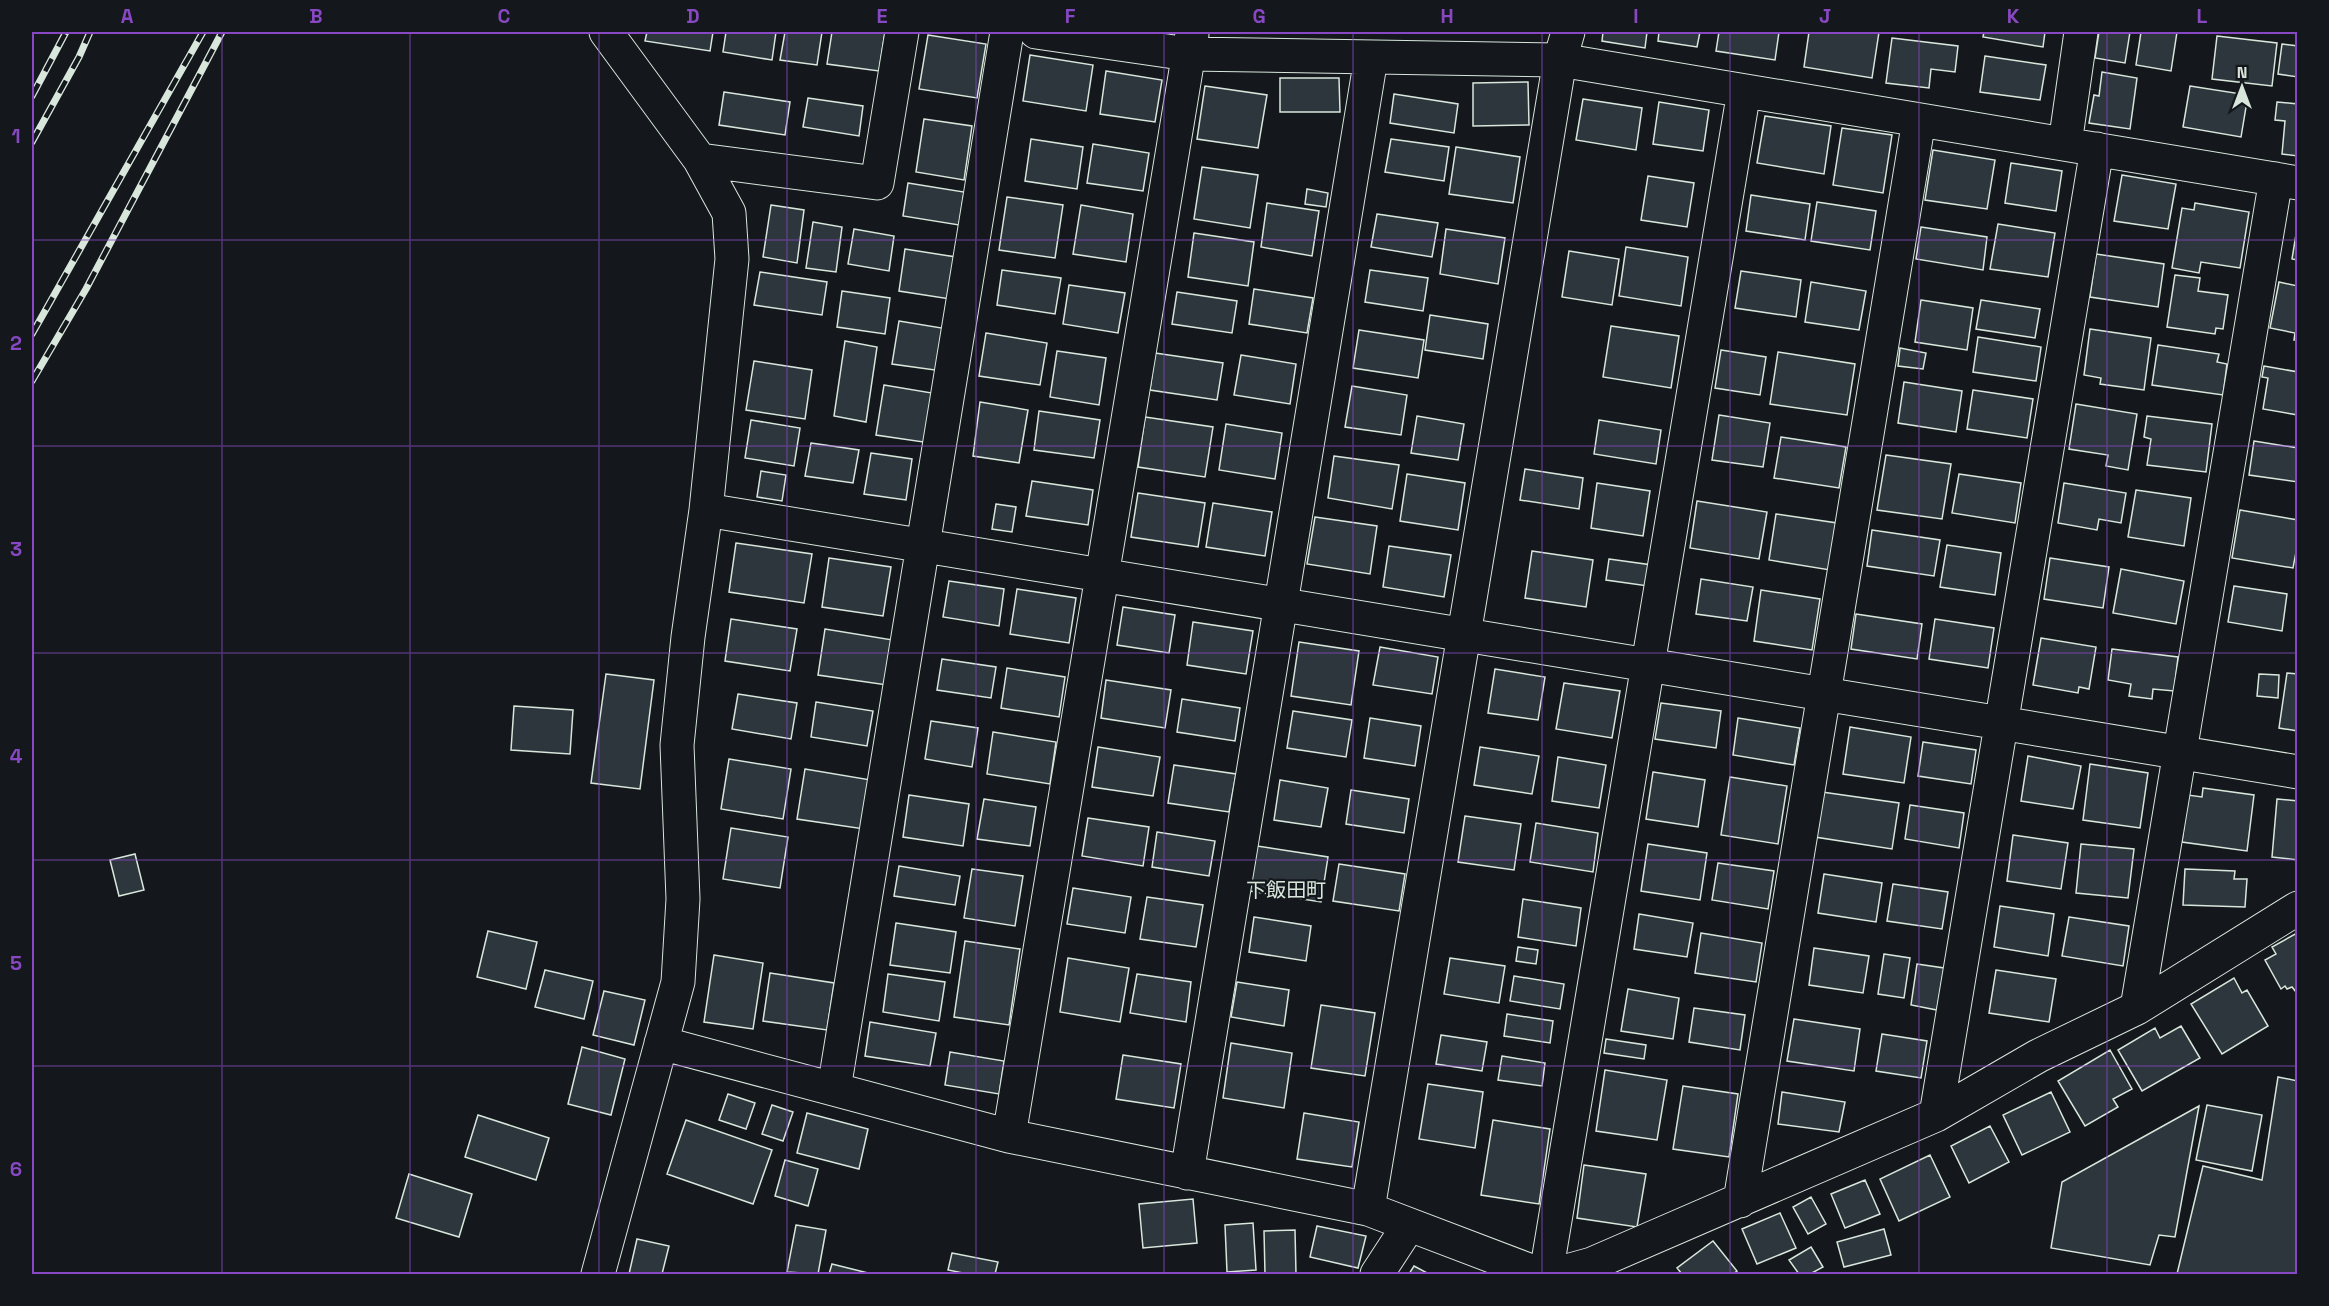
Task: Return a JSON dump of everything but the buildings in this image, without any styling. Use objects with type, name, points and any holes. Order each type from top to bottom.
[{"type":"street","points":[[598,1275],[678,982],[683,899],[677,745],[732,259],[729,213],[700,160],[606,32]]},
{"type":"street","points":[[700,160],[877,183],[902,32]]},
{"type":"street","points":[[834,1089],[1007,32]]},
{"type":"street","points":[[1036,32],[1371,58],[1564,46],[1744,91],[2287,181],[2180,752],[2137,1008]]},
{"type":"street","points":[[2066,144],[2081,32]]},
{"type":"street","points":[[1008,1136],[1190,43]]},
{"type":"street","points":[[1368,1209],[1564,46]]},
{"type":"street","points":[[1187,1173],[1371,58]]},
{"type":"street","points":[[1546,1275],[1744,91]]},
{"type":"street","points":[[1740,1201],[1919,120]]},
{"type":"street","points":[[1936,1115],[2097,149]]},
{"type":"street","points":[[705,510],[2298,771]]},
{"type":"street","points":[[1556,1275],[1592,1264],[1936,1115],[2038,1056],[2137,1008],[2298,908]]},
{"type":"street","points":[[661,1043],[1008,1136],[1368,1209],[1539,1275]]},
{"type":"street","points":[[1377,1275],[1409,1225]]},
{"type":"railway","points":[[32,96],[66,32]]},
{"type":"railway","points":[[32,142],[79,57],[90,32]]},
{"type":"railway","points":[[32,334],[203,32]]},
{"type":"railway","points":[[32,381],[86,289],[222,32]]},
{"type":"district","name":"下飯田町","points":[[1286,890]]}]
